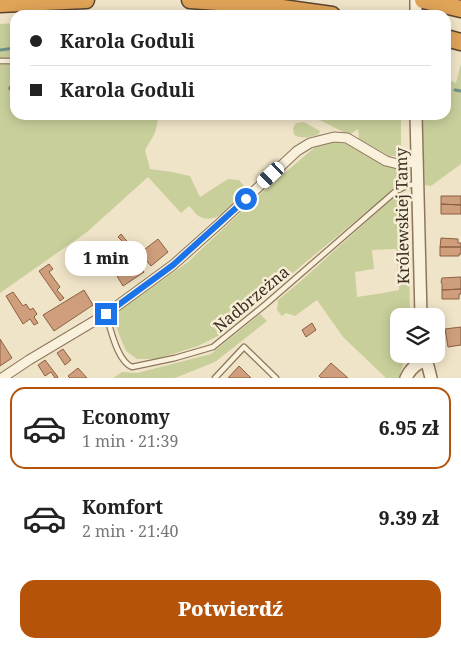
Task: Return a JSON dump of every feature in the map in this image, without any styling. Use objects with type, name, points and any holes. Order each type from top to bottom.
[{"type":"highway","points":[[0,4],[86,0]]},
{"type":"highway","points":[[190,0],[261,5],[296,10]]},
{"type":"highway","points":[[423,0],[461,9]]},
{"type":"street","name":"Królewskiej Tamy","points":[[416,120],[421,308]]},
{"type":"street","points":[[2,378],[106,314],[173,265],[297,151],[310,143],[334,137],[346,138],[386,161],[398,164],[417,162]]},
{"type":"street","points":[[406,378],[413,367],[419,363]]},
{"type":"street","points":[[427,363],[431,378]]},
{"type":"lane","name":"Nadbrzeżna","points":[[106,314],[118,349],[124,360],[132,367],[214,347],[396,192],[406,186],[417,184]]},
{"type":"lane","points":[[215,378],[244,347],[276,378]]},
{"type":"green space","points":[[10,23],[10,57],[0,58],[0,24]]},
{"type":"green space","points":[[461,63],[461,164],[431,186],[425,185],[422,120],[451,120],[451,81],[456,83]]},
{"type":"green space","points":[[10,64],[10,84],[8,86],[10,88],[10,120],[158,120],[155,133],[145,150],[150,169],[190,176],[200,197],[228,179],[239,180],[248,191],[225,212],[211,218],[204,218],[197,215],[189,206],[181,213],[148,177],[87,232],[0,293],[0,65]]},
{"type":"green space","points":[[320,120],[401,120],[401,156],[389,156],[359,139],[358,129],[349,135]]},
{"type":"green space","points":[[304,122],[320,131],[319,134],[306,137],[294,135],[293,128],[296,123]]},
{"type":"green space","points":[[332,142],[347,144],[385,164],[400,168],[403,182],[222,334],[198,346],[157,359],[137,359],[126,351],[116,323],[120,310],[188,262],[259,195],[315,147]]},
{"type":"green space","points":[[395,196],[408,203],[410,308],[390,308],[390,363],[403,363],[399,378],[386,378],[343,337],[317,300],[295,316],[286,313],[282,316],[277,310],[278,300]],"holes":[[[396,249],[399,290],[357,297],[355,272],[374,269],[372,250]]]},
{"type":"green space","points":[[260,314],[267,321],[215,362],[175,378],[113,378],[122,372],[137,373],[211,354]]},
{"type":"building","points":[[441,196],[461,196],[461,205],[441,204]]},
{"type":"building","points":[[441,204],[461,205],[461,214],[441,214]]},
{"type":"building","points":[[121,234],[134,250],[129,254],[124,249],[129,245],[118,237]]},
{"type":"building","points":[[441,238],[458,239],[461,247],[440,247]]},
{"type":"building","points":[[158,239],[168,252],[151,266],[140,253]]},
{"type":"building","points":[[440,247],[461,247],[461,254],[459,256],[440,256]]},
{"type":"building","points":[[134,258],[144,272],[123,286],[114,271]]},
{"type":"building","points":[[49,264],[53,269],[49,272],[60,287],[57,290],[64,298],[60,301],[39,271]]},
{"type":"building","points":[[461,277],[461,289],[442,290],[442,278]]},
{"type":"building","points":[[461,289],[459,299],[442,299],[442,290]]},
{"type":"building","points":[[84,290],[93,305],[54,331],[43,315]]},
{"type":"building","points":[[13,292],[23,306],[26,304],[30,310],[33,308],[37,314],[34,317],[38,323],[34,325],[30,319],[23,324],[6,296]]},
{"type":"building","points":[[312,323],[316,330],[306,337],[302,330]]},
{"type":"building","points":[[461,327],[461,345],[448,347],[445,329]]},
{"type":"building","points":[[0,339],[12,358],[0,366]]},
{"type":"building","points":[[63,349],[71,360],[65,365],[57,353]]},
{"type":"building","points":[[45,360],[58,377],[55,378],[51,372],[45,376],[38,365]]},
{"type":"building","points":[[331,363],[348,378],[321,378],[319,376]]},
{"type":"building","points":[[239,366],[251,378],[228,378]]},
{"type":"building","points":[[78,368],[87,378],[70,378],[68,376]]},
{"type":"waterway","points":[[0,50],[10,49]]},
{"type":"waterway","points":[[455,90],[461,91]]},
{"type":"route","points":[[106,314],[173,265],[246,199]]}]
